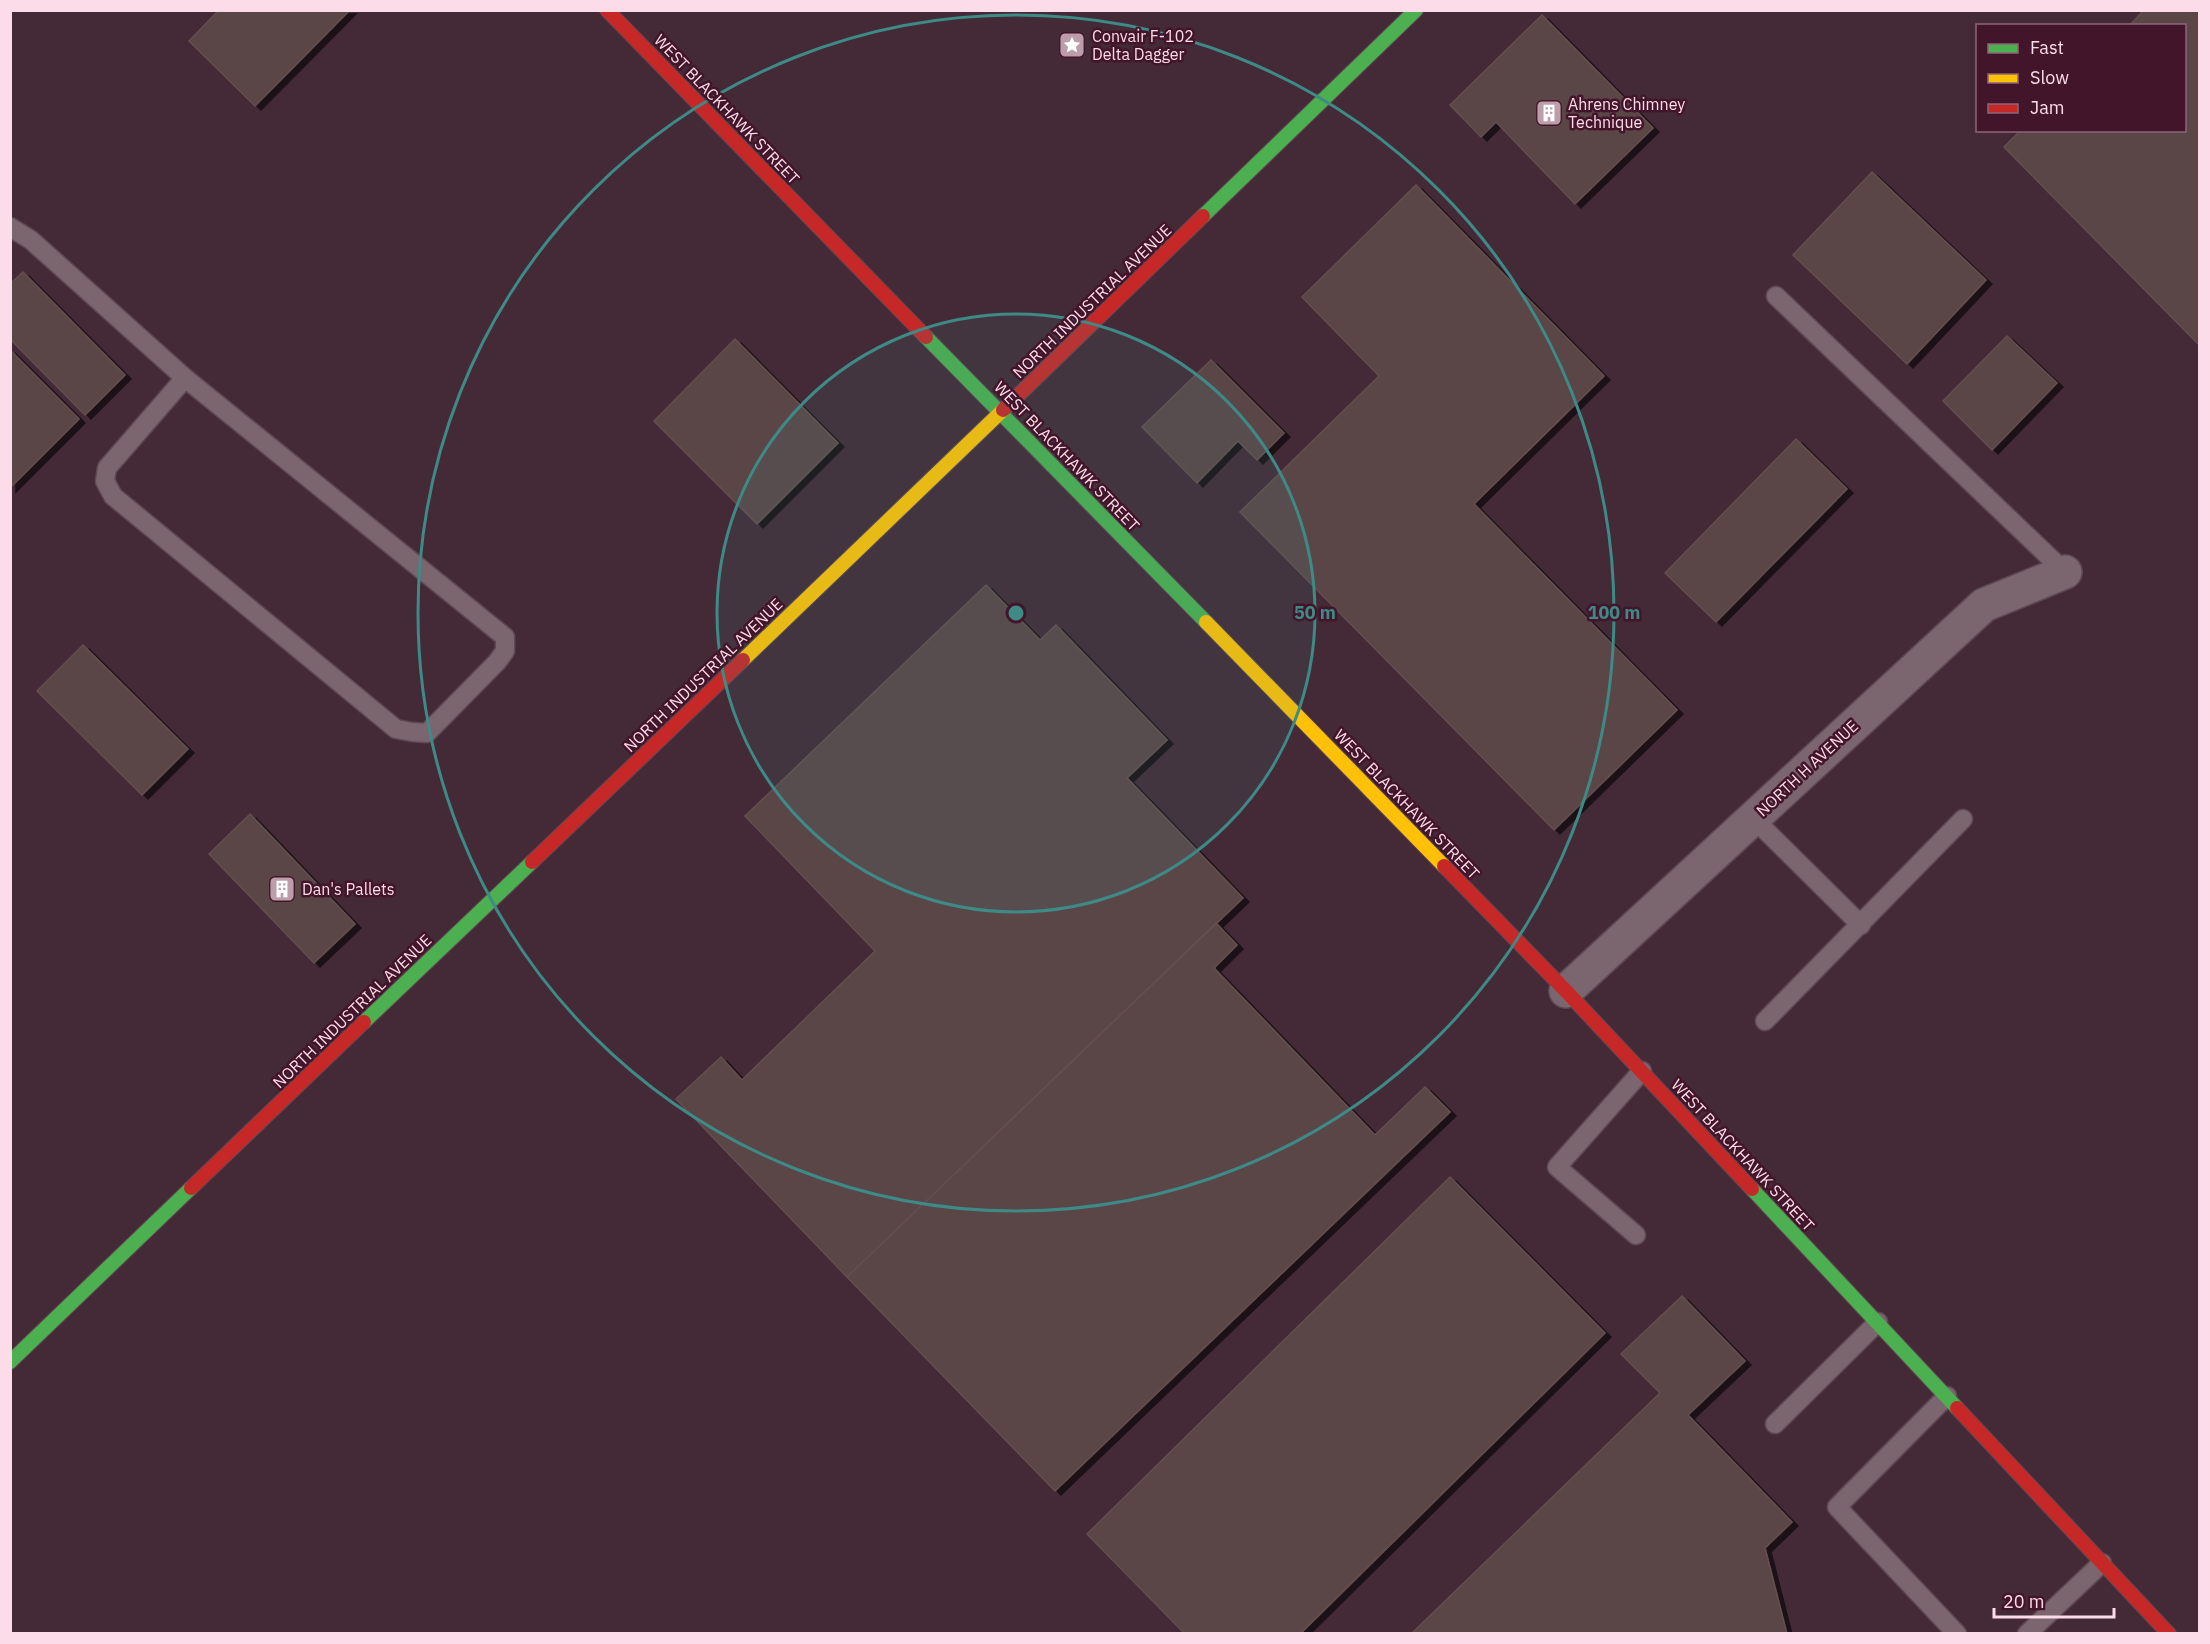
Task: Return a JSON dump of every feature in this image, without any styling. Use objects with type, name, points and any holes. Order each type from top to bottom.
[{"type":"street","name":"WEST BLACKHAWK STREET","points":[[607,10],[1566,991],[2169,1634]]},
{"type":"street","name":"NORTH INDUSTRIAL AVENUE","points":[[10,1362],[1001,412],[1416,10]]},
{"type":"street","name":"NORTH H AVENUE","points":[[1566,991],[1984,605],[2065,572]]},
{"type":"lane","points":[[10,227],[31,240],[185,378],[505,638],[506,651],[497,662],[427,733],[396,729],[113,496],[105,481],[107,468],[185,378]]},
{"type":"lane","points":[[1776,296],[2065,572]]},
{"type":"lane","points":[[1753,818],[1861,925]]},
{"type":"lane","points":[[1765,1021],[1963,819]]},
{"type":"lane","points":[[1636,1235],[1557,1167],[1642,1071]]},
{"type":"lane","points":[[1775,1424],[1878,1322]]},
{"type":"lane","points":[[1947,1396],[1837,1507],[1957,1634]]},
{"type":"lane","points":[[2027,1634],[2102,1563]]},
{"type":"building","points":[[219,10],[350,10],[255,106],[189,41]]},
{"type":"building","points":[[2144,10],[2200,10],[2200,346],[2004,147],[2019,132],[2186,132],[2186,24],[2131,24]]},
{"type":"building","name":"Ahrens Chimney Technique","points":[[1542,15],[1653,128],[1575,204],[1496,122],[1481,137],[1450,105]]},
{"type":"building","points":[[1872,172],[1986,280],[1907,364],[1793,255]]},
{"type":"building","points":[[1416,185],[1604,376],[1474,504],[1677,710],[1554,830],[1240,512],[1379,376],[1302,297]]},
{"type":"building","points":[[23,272],[125,375],[85,415],[10,339],[10,284]]},
{"type":"building","points":[[2007,336],[2057,383],[1992,450],[1943,401]]},
{"type":"building","points":[[735,339],[838,443],[757,524],[654,421]]},
{"type":"building","points":[[10,350],[79,419],[10,488]]},
{"type":"building","points":[[1211,360],[1284,433],[1257,460],[1238,441],[1197,483],[1142,427]]},
{"type":"building","points":[[1796,439],[1847,489],[1716,622],[1665,573]]},
{"type":"building","points":[[986,585],[1040,640],[1056,625],[1167,740],[1127,778],[1243,898],[847,1277],[676,1099],[721,1057],[742,1080],[875,951],[745,816]]},
{"type":"building","points":[[83,645],[188,749],[142,795],[37,691]]},
{"type":"building","name":"Dan's Pallets","points":[[250,814],[355,924],[314,963],[209,854]]},
{"type":"building","points":[[1216,923],[1237,945],[1214,968],[1375,1135],[1425,1087],[1450,1112],[1055,1491],[847,1277]]},
{"type":"building","points":[[1450,1177],[1605,1333],[1300,1634],[1185,1634],[1087,1534]]},
{"type":"building","points":[[1682,1296],[1745,1361],[1688,1415],[1792,1522],[1765,1548],[1787,1634],[1411,1634],[1660,1393],[1621,1354]]},
{"type":"traffic: fast","points":[[1203,216],[1416,10]]},
{"type":"traffic: fast","points":[[926,337],[1206,622]]},
{"type":"traffic: fast","points":[[364,1022],[532,862]]},
{"type":"traffic: fast","points":[[10,1362],[191,1188]]},
{"type":"traffic: fast","points":[[1752,1189],[1957,1408]]},
{"type":"traffic: slow","points":[[743,660],[1003,410]]},
{"type":"traffic: slow","points":[[1206,622],[1444,866]]},
{"type":"traffic: jam","points":[[607,10],[926,337]]},
{"type":"traffic: jam","points":[[1003,410],[1203,216]]},
{"type":"traffic: jam","points":[[532,862],[743,660]]},
{"type":"traffic: jam","points":[[1444,866],[1566,991],[1752,1189]]},
{"type":"traffic: jam","points":[[191,1188],[364,1022]]},
{"type":"traffic: jam","points":[[1957,1408],[2169,1634]]},
{"type":"place","name":"Convair F-102 Delta Dagger","points":[[1072,45]]},
{"type":"place","name":"Ahrens Chimney Technique","points":[[1549,113]]},
{"type":"place","name":"Dan's Pallets","points":[[282,889]]}]
